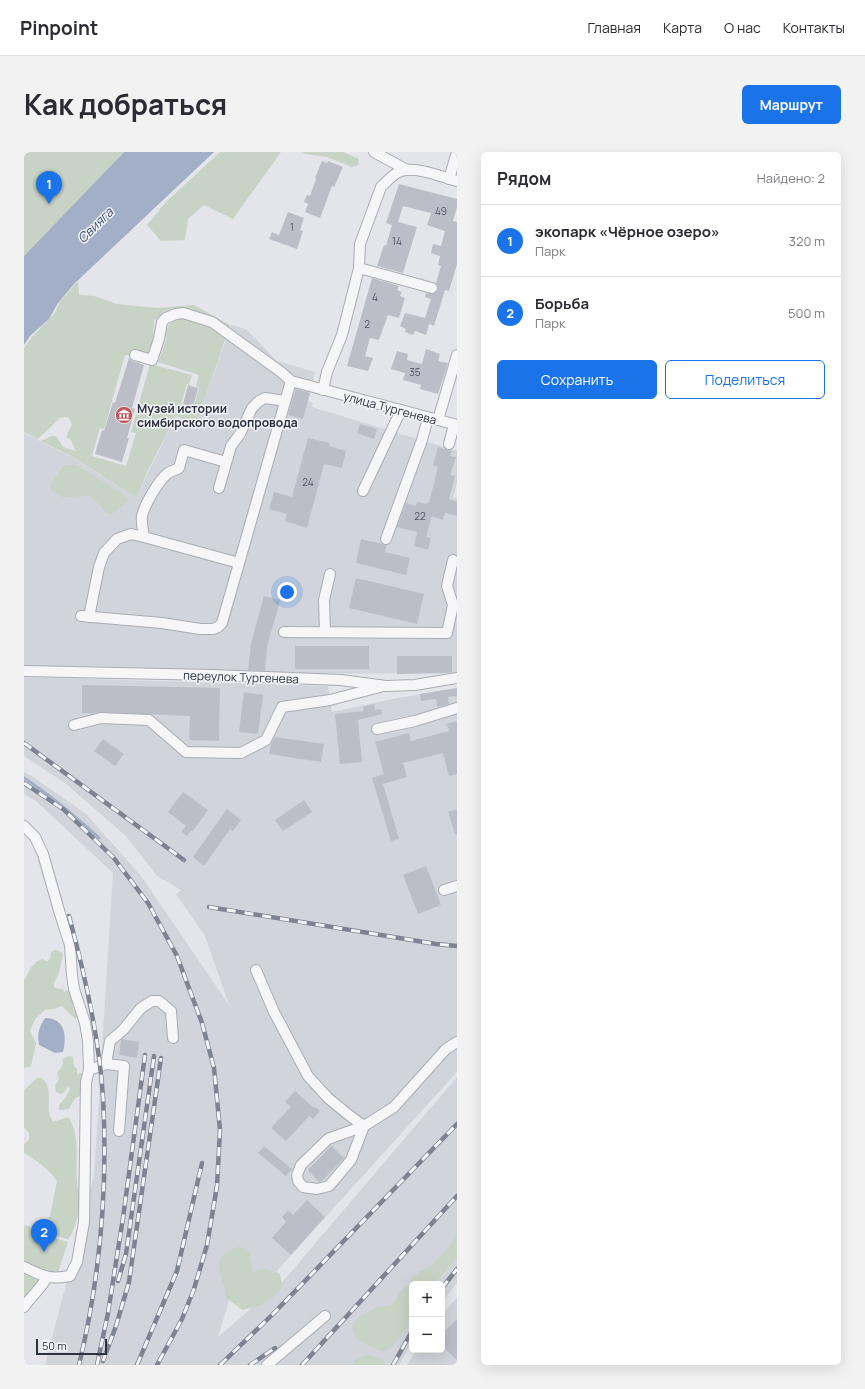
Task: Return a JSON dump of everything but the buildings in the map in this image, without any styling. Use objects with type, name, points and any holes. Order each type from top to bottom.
[{"type":"street","points":[[374,152],[404,171]]},
{"type":"street","points":[[323,390],[327,372],[342,335],[359,268],[360,244],[381,186],[388,179],[404,171],[414,170],[453,180],[457,152]]},
{"type":"street","points":[[359,268],[432,288]]},
{"type":"street","points":[[135,355],[152,360],[159,339],[162,322],[166,318],[183,313],[212,322],[281,372],[290,381],[285,402],[222,623],[218,627],[200,629],[162,622],[85,617],[104,553],[117,538],[131,534],[239,563]]},
{"type":"street","points":[[386,539],[422,440],[433,419],[457,355]]},
{"type":"street","name":"улица Тургенева","points":[[290,381],[456,425]]},
{"type":"street","points":[[219,488],[230,446],[240,434],[252,408],[259,401],[265,398],[285,402]]},
{"type":"street","points":[[363,491],[401,410]]},
{"type":"street","points":[[449,444],[456,425]]},
{"type":"street","points":[[144,537],[142,517],[146,504],[168,473],[179,468],[184,450],[226,462]]},
{"type":"street","points":[[284,632],[447,633],[454,616],[453,605],[447,586],[453,560]]},
{"type":"street","points":[[325,632],[324,600],[330,574]]},
{"type":"street","name":"переулок Тургенева","points":[[24,671],[341,680],[386,686],[415,685],[457,678]]},
{"type":"street","points":[[74,725],[101,718],[149,720],[186,752],[241,753],[266,740],[282,707],[330,700],[386,686]]},
{"type":"street","points":[[377,729],[415,721],[457,708]]},
{"type":"street","points":[[24,826],[35,837],[43,854],[70,945],[74,989],[85,1023],[88,1041],[89,1070],[86,1082],[84,1222],[77,1262],[70,1276],[58,1279],[47,1277],[24,1267]]},
{"type":"street","points":[[444,890],[457,886]]},
{"type":"street","points":[[256,970],[274,1012],[308,1076],[328,1098],[364,1126]]},
{"type":"street","points":[[106,1064],[110,1041],[123,1030],[141,1008],[152,1001],[159,1001],[170,1011],[173,1038]]},
{"type":"street","points":[[364,1126],[351,1160],[329,1186],[317,1189],[304,1187],[298,1181],[297,1175],[301,1165],[328,1139],[364,1126],[394,1107],[446,1049],[457,1042]]},
{"type":"street","points":[[89,1070],[106,1064],[124,1066],[119,1131]]},
{"type":"street","points":[[24,1307],[42,1286],[47,1277]]},
{"type":"street","points":[[267,1365],[325,1316]]},
{"type":"shaded area","points":[[231,325],[246,329],[277,361],[315,372],[308,401],[313,403],[312,407],[457,451],[457,483],[453,498],[457,499],[457,673],[264,674],[114,667],[24,666],[24,433],[72,457],[137,498],[148,472],[176,417],[196,424]]},
{"type":"shaded area","points":[[24,677],[328,686],[332,712],[392,699],[457,688],[457,1072],[259,1292],[241,1261],[218,1337],[285,1279],[457,1077],[457,1283],[445,1298],[445,1281],[409,1281],[409,1347],[399,1365],[45,1365],[94,1176],[113,873],[36,801],[24,794],[24,772],[35,778],[86,814],[141,876],[229,1005],[205,936],[176,894],[181,890],[157,876],[126,836],[65,783],[24,756]]},
{"type":"shaded area","points":[[457,1297],[457,1365],[407,1365],[414,1353],[445,1353],[445,1311]]},
{"type":"green space","points":[[24,152],[124,152],[24,256]]},
{"type":"green space","points":[[220,152],[281,152],[233,219],[204,205],[188,219],[185,240],[161,241],[147,225],[166,202]]},
{"type":"green space","points":[[302,152],[343,152],[359,159],[358,165],[352,167],[327,157]]},
{"type":"green space","points":[[78,281],[79,295],[94,296],[117,304],[158,308],[194,305],[230,325],[229,328],[173,311],[154,320],[153,341],[147,354],[132,350],[130,356],[125,355],[104,429],[100,428],[92,456],[126,466],[136,433],[131,432],[150,364],[192,375],[189,385],[187,384],[181,404],[193,408],[199,388],[196,386],[199,375],[158,362],[167,338],[163,334],[164,332],[175,318],[185,318],[208,326],[226,337],[196,424],[176,416],[147,472],[137,498],[73,457],[41,441],[51,436],[56,436],[63,447],[76,451],[71,440],[66,437],[72,424],[69,418],[60,418],[38,439],[24,432],[24,348],[32,337],[55,313],[59,303]]},
{"type":"green space","points":[[65,465],[77,465],[125,495],[128,501],[112,514],[106,513],[99,504],[89,496],[62,497],[51,491],[51,483]]},
{"type":"green space","points":[[55,950],[61,952],[63,955],[54,987],[63,989],[64,992],[71,989],[73,1008],[79,1016],[75,1019],[62,1006],[45,1010],[35,1019],[30,1031],[36,1043],[31,1066],[24,1068],[24,980],[34,964],[42,959],[47,961],[50,959],[51,952]]},
{"type":"green space","points":[[70,1056],[73,1057],[77,1074],[82,1073],[83,1083],[80,1096],[75,1098],[69,1109],[59,1110],[59,1105],[66,1097],[70,1089],[68,1087],[62,1094],[56,1092],[55,1085],[59,1080],[57,1073],[63,1063],[62,1059]]},
{"type":"green space","points":[[37,1078],[41,1078],[45,1082],[49,1091],[49,1111],[53,1122],[68,1117],[75,1131],[77,1147],[77,1183],[80,1205],[74,1228],[68,1239],[50,1233],[45,1227],[44,1223],[50,1216],[57,1181],[42,1165],[24,1153],[24,1144],[29,1140],[29,1133],[24,1127],[24,1090]]},
{"type":"green space","points":[[24,1225],[29,1226],[38,1233],[68,1242],[57,1275],[24,1262]]},
{"type":"green space","points":[[457,1229],[457,1258],[437,1281],[411,1281],[413,1277],[432,1265],[451,1245]]},
{"type":"green space","points":[[238,1247],[246,1248],[250,1255],[253,1272],[258,1269],[266,1268],[280,1274],[282,1287],[265,1303],[243,1310],[226,1299],[224,1285],[219,1270],[219,1264],[222,1256]]},
{"type":"green space","points":[[24,1270],[40,1279],[24,1303]]},
{"type":"green space","points":[[409,1284],[409,1325],[393,1346],[386,1350],[382,1351],[362,1343],[356,1338],[353,1331],[353,1325],[359,1317],[375,1308],[391,1305],[401,1290]]},
{"type":"green space","points":[[366,1355],[382,1359],[386,1365],[352,1365],[355,1360]]},
{"type":"water","name":"Свияга","points":[[124,152],[214,152],[75,283],[58,303],[49,319],[30,336],[24,345],[24,256]]},
{"type":"water","points":[[45,1018],[57,1021],[61,1025],[65,1040],[63,1052],[55,1053],[39,1045],[39,1031]]},
{"type":"waterway","points":[[24,778],[63,806],[99,838]]},
{"type":"railway","points":[[24,743],[184,860]]},
{"type":"railway","points":[[24,783],[63,809],[113,857],[148,903],[177,956],[202,1023],[214,1068],[220,1130],[217,1186],[207,1245],[194,1289],[182,1319],[157,1365]]},
{"type":"railway","points":[[209,907],[436,944],[457,946]]},
{"type":"railway","points":[[69,916],[86,983],[95,1028],[101,1074],[104,1131],[101,1232],[92,1299],[79,1365]]},
{"type":"railway","points":[[97,1365],[108,1313],[123,1218],[145,1055]]},
{"type":"railway","points":[[118,1281],[126,1254],[154,1056]]},
{"type":"railway","points":[[103,1361],[116,1326],[129,1282],[161,1058]]},
{"type":"railway","points":[[220,1365],[272,1315],[457,1124]]},
{"type":"railway","points":[[137,1365],[177,1271],[202,1163]]},
{"type":"railway","points":[[302,1365],[457,1196]]},
{"type":"railway","points":[[445,1284],[457,1269]]},
{"type":"railway","points":[[393,1365],[409,1336]]},
{"type":"railway","points":[[250,1365],[275,1348]]},
{"type":"place","name":"экопарк «Чёрное озеро»","points":[[49,204]]},
{"type":"place","name":"Музей истории симбирского водопровода","points":[[124,415]]},
{"type":"place","name":"Борьба","points":[[44,1252]]}]
